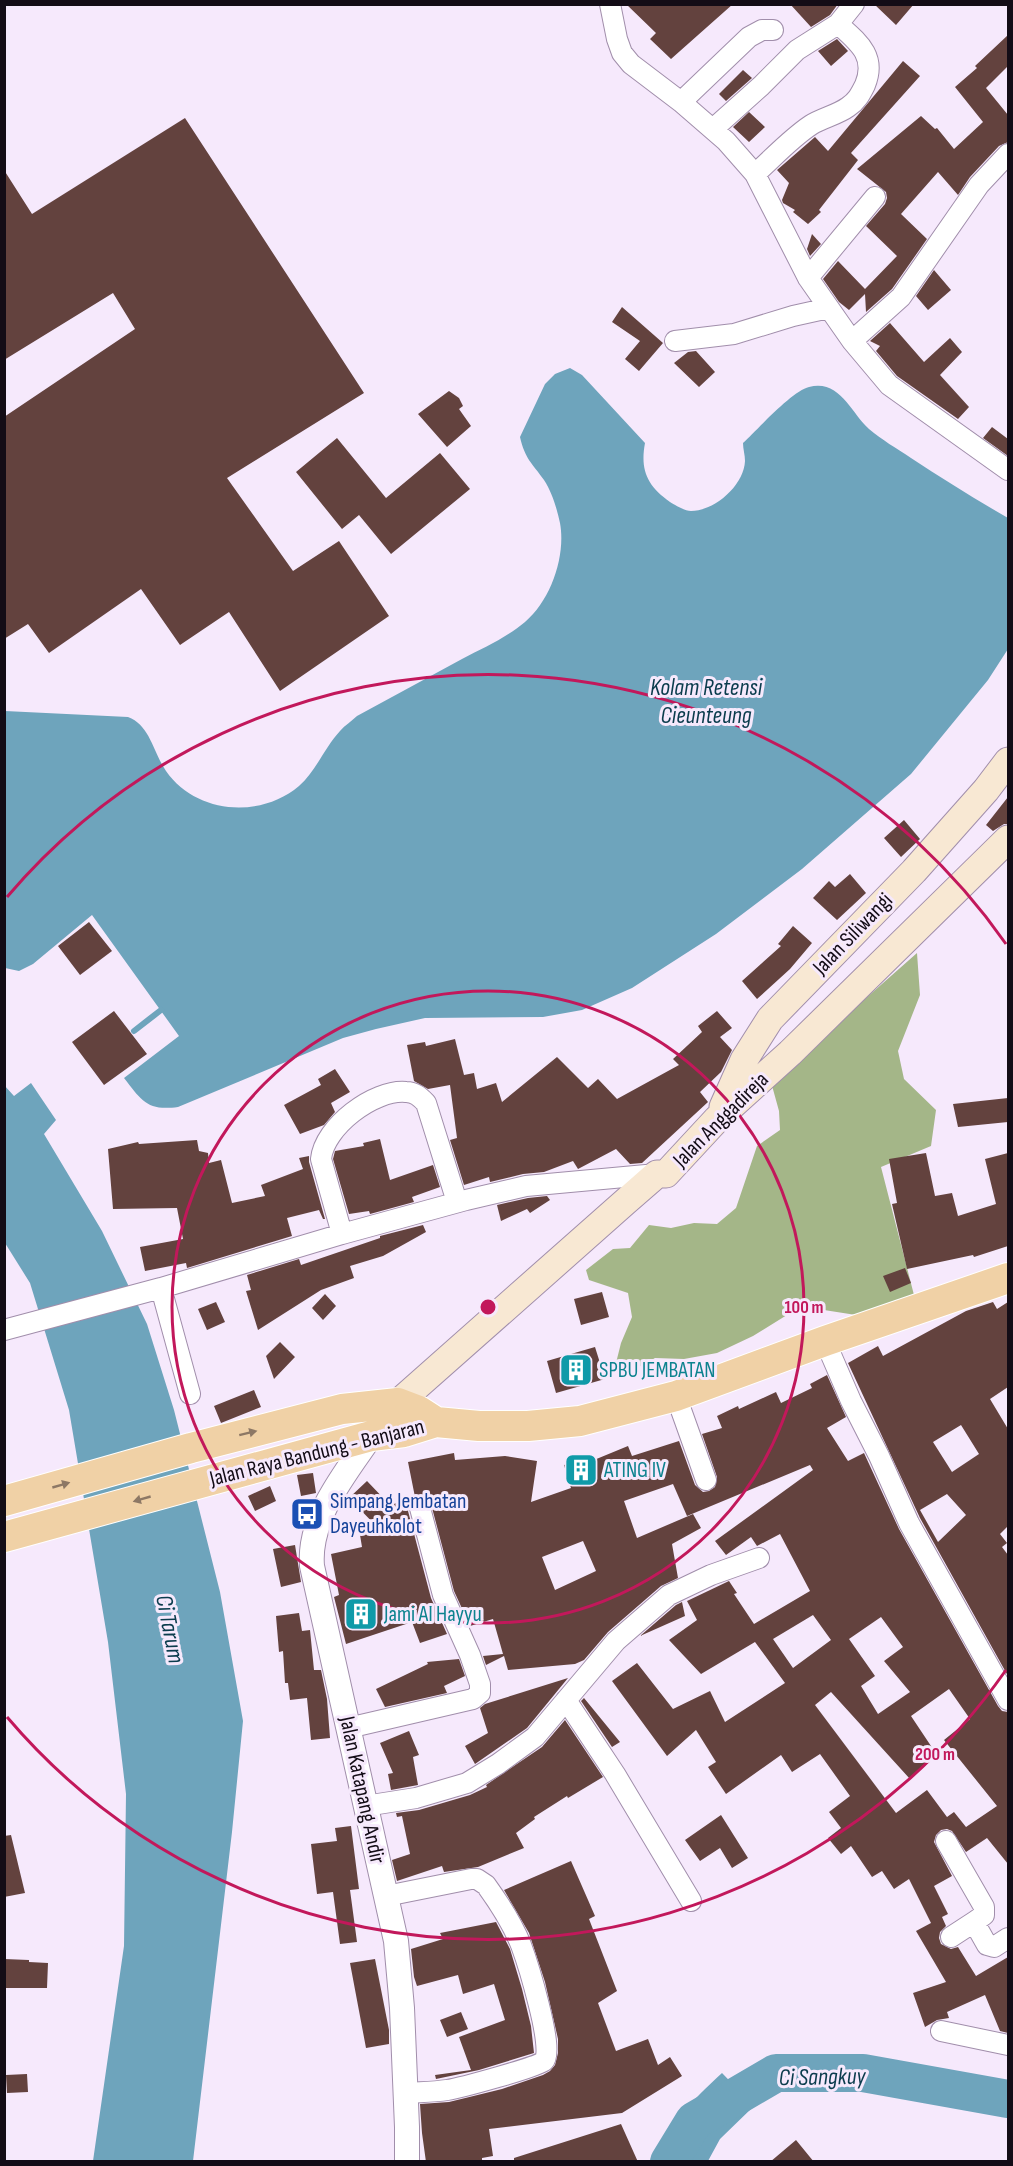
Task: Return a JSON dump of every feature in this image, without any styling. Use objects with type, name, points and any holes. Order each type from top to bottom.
[{"type":"main road","name":"Jalan Siliwangi","points":[[717,1119],[744,1060],[770,1019],[914,871],[986,790],[1008,760]]},
{"type":"main road","name":"Jalan Anggadireja","points":[[371,1436],[398,1403],[657,1174],[666,1174],[717,1119],[790,1053],[1008,839]]},
{"type":"main road","name":"Jalan Raya Bandung - Banjaran","points":[[4,1538],[371,1436],[404,1432],[436,1422],[479,1426],[528,1426],[590,1419],[676,1396],[825,1341],[1008,1278]]},
{"type":"main road","name":"Jalan Raya Bandung - Banjaran","points":[[4,1502],[191,1448],[342,1409],[398,1403],[419,1411],[436,1422]]},
{"type":"street","points":[[610,4],[622,53],[631,64],[713,129],[755,174],[808,278],[852,341],[890,385],[1008,470]]},
{"type":"street","points":[[713,129],[797,50],[838,24],[854,4]]},
{"type":"street","points":[[755,174],[811,125],[846,109],[859,99],[869,76],[868,60],[861,44],[838,24]]},
{"type":"street","points":[[681,102],[749,37],[762,30],[773,30]]},
{"type":"street","points":[[852,341],[901,297],[979,185],[1008,154]]},
{"type":"street","points":[[808,278],[874,197]]},
{"type":"street","points":[[675,340],[734,334],[829,308]]},
{"type":"street","points":[[342,1234],[321,1159],[322,1150],[326,1141],[360,1106],[387,1095],[408,1091],[418,1095],[426,1102],[457,1202]]},
{"type":"street","points":[[11,1328],[161,1288],[457,1202],[526,1186],[657,1174]]},
{"type":"street","points":[[161,1288],[190,1394]]},
{"type":"street","points":[[825,1341],[850,1401],[879,1456],[909,1523],[1008,1700]]},
{"type":"street","points":[[676,1396],[706,1480]]},
{"type":"street","name":"Jalan Katapang Andir","points":[[371,1436],[337,1487],[314,1532],[311,1551],[312,1566],[396,1941],[402,2008],[407,2162]]},
{"type":"street","points":[[348,1728],[472,1699],[480,1693],[480,1684],[470,1655],[443,1595],[420,1508]]},
{"type":"street","points":[[365,1806],[416,1798],[467,1783],[498,1764],[535,1737],[616,1641],[669,1595],[711,1575],[759,1558]]},
{"type":"street","points":[[566,1700],[615,1774],[691,1901]]},
{"type":"street","points":[[946,1841],[984,1907],[984,1915],[951,1937]]},
{"type":"street","points":[[386,1896],[471,1879],[486,1885],[521,1944],[540,2005],[545,2044],[545,2060],[522,2069],[447,2090],[406,2094]]},
{"type":"street","points":[[974,1922],[990,1947],[1008,1938]]},
{"type":"street","points":[[941,2031],[1008,2045]]},
{"type":"green space","points":[[917,953],[920,995],[898,1051],[904,1079],[936,1110],[931,1146],[881,1167],[914,1295],[856,1315],[824,1310],[795,1310],[753,1336],[717,1353],[684,1359],[655,1358],[630,1372],[615,1367],[621,1343],[632,1317],[628,1293],[589,1280],[586,1270],[613,1249],[630,1248],[649,1225],[671,1228],[694,1223],[717,1224],[736,1208],[757,1146],[780,1130],[779,1111],[771,1082]]},
{"type":"water","name":"Kolam Retensi Cieunteung","points":[[570,368],[582,375],[645,443],[645,469],[647,477],[656,490],[670,502],[691,511],[709,507],[727,495],[740,479],[743,470],[745,461],[743,443],[793,396],[809,387],[820,386],[837,393],[879,437],[1008,518],[1008,649],[988,680],[911,774],[802,869],[716,934],[632,988],[582,1010],[543,1017],[425,1018],[376,1029],[343,1038],[178,1107],[159,1107],[146,1103],[124,1078],[179,1036],[92,915],[33,964],[19,971],[5,968],[5,711],[128,717],[141,726],[146,733],[166,771],[194,796],[229,807],[266,804],[283,797],[305,780],[335,737],[357,716],[502,638],[525,622],[542,602],[549,590],[558,563],[561,549],[560,523],[549,490],[527,456],[520,437],[545,384],[555,374]]},
{"type":"water","name":"Ci Tarum","points":[[31,1083],[56,1120],[44,1134],[102,1231],[147,1324],[174,1410],[220,1592],[243,1721],[193,2161],[93,2161],[124,1946],[126,1794],[108,1642],[69,1410],[30,1283],[5,1243],[4,1085],[14,1096]]},
{"type":"water","points":[[722,2073],[754,2106],[720,2139],[708,2161],[651,2161],[682,2113]]},
{"type":"building","points":[[626,4],[733,4],[671,59],[650,39],[656,33]]},
{"type":"building","points":[[790,4],[838,4],[830,15],[811,27]]},
{"type":"building","points":[[874,4],[914,4],[896,25]]},
{"type":"building","points":[[1008,35],[1008,66],[986,88],[1008,115],[1008,142],[999,146],[970,177],[958,195],[938,172],[901,214],[927,239],[892,289],[866,312],[865,294],[849,310],[839,302],[823,279],[838,261],[865,289],[897,256],[866,226],[885,204],[886,192],[857,169],[921,116],[935,129],[937,128],[954,149],[983,122],[955,87],[977,68],[975,66]]},
{"type":"building","points":[[837,39],[848,51],[831,66],[818,51]]},
{"type":"building","points":[[903,61],[920,76],[851,153],[858,160],[819,210],[821,212],[808,224],[793,212],[795,210],[783,203],[782,200],[789,183],[777,170],[815,137],[828,151]]},
{"type":"building","points":[[743,70],[752,78],[726,101],[719,94]]},
{"type":"building","points":[[749,112],[765,127],[749,142],[733,127]]},
{"type":"building","points":[[185,118],[364,393],[227,478],[293,571],[339,541],[389,616],[280,691],[229,612],[180,645],[141,589],[49,653],[28,624],[4,639],[4,417],[135,329],[113,293],[4,360],[4,170],[32,214]]},
{"type":"building","points":[[812,234],[821,244],[810,256],[807,249]]},
{"type":"building","points":[[934,270],[951,290],[928,310],[916,296]]},
{"type":"building","points":[[622,307],[663,343],[639,371],[625,359],[640,341],[612,322]]},
{"type":"building","points":[[890,323],[924,362],[950,338],[962,352],[940,375],[969,407],[958,419],[897,376],[876,351],[880,346],[870,341]]},
{"type":"building","points":[[696,351],[715,372],[699,387],[674,363],[688,352]]},
{"type":"building","points":[[449,391],[459,398],[463,406],[459,409],[471,426],[447,447],[418,414]]},
{"type":"building","points":[[992,427],[1008,439],[1008,456],[983,438]]},
{"type":"building","points":[[337,438],[386,498],[440,453],[470,489],[391,554],[359,515],[342,529],[296,472]]},
{"type":"building","points":[[1008,797],[1008,824],[993,831],[986,825]]},
{"type":"building","points":[[904,820],[920,839],[901,857],[884,838]]},
{"type":"building","points":[[850,874],[866,893],[837,920],[813,898],[829,881],[835,887]]},
{"type":"building","points":[[89,922],[112,951],[80,975],[58,946]]},
{"type":"building","points":[[793,926],[812,943],[790,969],[757,999],[742,981],[781,946],[778,944]]},
{"type":"building","points":[[114,1011],[147,1054],[104,1085],[72,1042]]},
{"type":"building","points":[[717,1011],[732,1028],[720,1037],[732,1050],[721,1072],[700,1092],[708,1102],[642,1163],[630,1164],[616,1149],[578,1169],[573,1161],[544,1172],[523,1174],[490,1182],[489,1177],[464,1185],[450,1140],[457,1138],[450,1085],[428,1089],[414,1081],[407,1045],[425,1042],[426,1046],[455,1039],[464,1075],[474,1073],[477,1089],[496,1083],[502,1102],[557,1057],[588,1088],[598,1079],[617,1099],[679,1065],[673,1059],[702,1032],[698,1026]]},
{"type":"building","points":[[335,1069],[350,1092],[331,1103],[335,1112],[324,1125],[300,1134],[284,1105],[321,1085],[318,1079]]},
{"type":"building","points":[[1008,1098],[1008,1122],[958,1127],[953,1104]]},
{"type":"building","points":[[380,1139],[390,1180],[433,1165],[440,1187],[412,1197],[414,1202],[370,1214],[369,1211],[349,1214],[333,1159],[335,1151],[364,1146],[363,1143]]},
{"type":"building","points":[[197,1140],[199,1151],[208,1153],[209,1163],[221,1160],[232,1203],[265,1196],[261,1185],[303,1169],[299,1158],[309,1156],[325,1219],[319,1210],[287,1218],[292,1236],[187,1268],[186,1263],[145,1271],[140,1247],[183,1239],[177,1208],[113,1209],[108,1149],[138,1142],[139,1144]]},
{"type":"building","points":[[926,1153],[935,1196],[952,1193],[958,1216],[996,1204],[985,1159],[1008,1153],[1008,1246],[974,1257],[973,1255],[907,1269],[892,1204],[897,1203],[889,1159]]},
{"type":"building","points":[[547,1196],[550,1200],[530,1213],[527,1209],[501,1221],[497,1205]]},
{"type":"building","points":[[423,1225],[426,1232],[383,1256],[350,1266],[354,1278],[321,1290],[258,1330],[246,1291],[251,1290],[247,1275],[299,1259],[301,1265],[380,1238],[380,1236]]},
{"type":"building","points":[[905,1268],[911,1283],[890,1292],[883,1276]]},
{"type":"building","points":[[602,1292],[609,1317],[581,1325],[574,1299]]},
{"type":"building","points":[[325,1294],[336,1306],[323,1320],[312,1308]]},
{"type":"building","points":[[216,1302],[225,1322],[207,1330],[198,1309]]},
{"type":"building","points":[[993,1302],[997,1309],[1008,1302],[1008,1387],[990,1399],[1008,1429],[1008,1526],[1000,1534],[1007,1543],[1002,1547],[1008,1555],[1008,1676],[920,1518],[848,1363],[878,1346],[883,1356],[966,1311]],"holes":[[[961,1425],[979,1454],[952,1472],[933,1442]],[[947,1494],[966,1515],[938,1542],[920,1510]]]},
{"type":"building","points":[[280,1342],[295,1357],[274,1379],[266,1356]]},
{"type":"building","name":"SPBU JEMBATAN","points":[[595,1347],[605,1379],[556,1393],[547,1361]]},
{"type":"building","points":[[827,1375],[846,1417],[827,1428],[848,1461],[864,1453],[899,1529],[998,1706],[1002,1711],[1008,1712],[1008,1864],[987,1838],[966,1852],[952,1831],[941,1830],[934,1842],[952,1876],[934,1886],[948,1914],[942,1917],[946,1926],[940,1932],[941,1944],[951,1949],[958,1947],[976,1976],[1008,1957],[1008,2033],[1000,2031],[985,1995],[947,2012],[949,2018],[937,2020],[925,2027],[913,1993],[946,1982],[916,1931],[931,1923],[909,1879],[894,1889],[882,1871],[872,1877],[851,1846],[841,1854],[828,1838],[841,1828],[829,1812],[850,1796],[820,1754],[792,1772],[781,1755],[726,1794],[708,1767],[716,1762],[696,1730],[667,1756],[612,1681],[637,1663],[673,1709],[710,1691],[725,1722],[785,1683],[755,1642],[701,1674],[669,1640],[697,1620],[687,1601],[729,1581],[737,1593],[734,1594],[754,1624],[810,1591],[780,1534],[757,1546],[751,1537],[726,1555],[715,1541],[813,1470],[810,1465],[687,1516],[673,1484],[624,1501],[637,1538],[693,1514],[701,1528],[672,1544],[678,1578],[661,1586],[608,1632],[584,1660],[575,1664],[508,1670],[504,1656],[486,1665],[483,1656],[503,1654],[493,1619],[470,1626],[454,1591],[431,1504],[424,1497],[415,1497],[408,1462],[454,1453],[455,1460],[505,1456],[537,1461],[531,1502],[571,1488],[564,1465],[593,1456],[594,1460],[628,1446],[632,1456],[679,1441],[695,1485],[703,1492],[709,1491],[715,1487],[717,1477],[702,1434],[722,1428],[717,1416],[738,1406],[739,1409],[776,1392],[781,1403],[812,1388],[810,1384]],"holes":[[[583,1541],[596,1571],[555,1590],[542,1557]],[[813,1615],[831,1640],[793,1668],[773,1639]],[[881,1617],[903,1647],[884,1661],[910,1692],[878,1714],[861,1686],[875,1676],[849,1639]],[[949,1689],[970,1719],[944,1740],[997,1806],[966,1827],[954,1812],[947,1817],[927,1790],[896,1813],[815,1705],[831,1692],[910,1779],[937,1755],[911,1716]]]},
{"type":"building","points":[[254,1390],[261,1407],[221,1423],[214,1406]]},
{"type":"building","points":[[313,1473],[316,1493],[301,1496],[297,1475]]},
{"type":"building","points":[[367,1481],[389,1504],[410,1502],[408,1511],[431,1598],[447,1634],[420,1643],[412,1622],[346,1644],[334,1597],[339,1595],[331,1554],[362,1547],[360,1535],[381,1531],[349,1498]]},
{"type":"building","points":[[270,1486],[276,1501],[255,1511],[248,1496]]},
{"type":"building","points":[[295,1545],[301,1582],[281,1587],[273,1549]]},
{"type":"building","points":[[682,1602],[685,1616],[640,1636],[676,1605]]},
{"type":"building","points":[[299,1613],[302,1631],[310,1630],[314,1670],[321,1670],[327,1699],[330,1738],[311,1740],[307,1698],[290,1700],[288,1683],[285,1683],[283,1651],[279,1652],[276,1616]]},
{"type":"building","points":[[459,1659],[465,1676],[444,1686],[447,1693],[385,1707],[376,1689],[428,1664],[427,1662]]},
{"type":"building","points":[[568,1678],[527,1728],[475,1764],[465,1746],[488,1733],[480,1708],[485,1704]]},
{"type":"building","points":[[584,1698],[620,1742],[612,1747],[581,1701]]},
{"type":"building","points":[[565,1720],[603,1777],[534,1817],[535,1819],[516,1833],[524,1848],[478,1867],[444,1872],[442,1866],[397,1881],[392,1860],[410,1854],[402,1816],[397,1817],[396,1813],[419,1810],[470,1795],[487,1787],[486,1785],[542,1747]]},
{"type":"building","points":[[409,1731],[419,1755],[413,1757],[418,1785],[391,1790],[388,1774],[393,1773],[380,1743]]},
{"type":"building","points":[[721,1815],[748,1858],[732,1868],[720,1848],[700,1861],[685,1840]]},
{"type":"building","points":[[351,1826],[359,1889],[350,1890],[357,1942],[340,1944],[333,1892],[317,1894],[311,1844],[337,1841],[335,1828]]},
{"type":"building","points":[[11,1835],[25,1893],[4,1897],[4,1836]]},
{"type":"building","points":[[571,1861],[595,1916],[589,1919],[617,1991],[598,2003],[616,2051],[648,2039],[658,2065],[670,2057],[682,2076],[622,2113],[489,2129],[493,2156],[482,2158],[482,2162],[426,2162],[420,2104],[449,2102],[502,2089],[543,2075],[555,2065],[558,2039],[545,1982],[529,1933],[504,1890]]},
{"type":"building","points":[[496,1922],[510,1949],[522,1989],[531,2026],[534,2053],[479,2070],[436,2079],[435,2075],[471,2070],[459,2037],[505,2020],[494,1984],[463,1994],[458,1975],[417,1986],[411,1949],[443,1939],[440,1933]]},
{"type":"building","points":[[4,1959],[48,1963],[47,1988],[4,1988]]},
{"type":"building","points":[[375,1959],[389,2030],[389,2044],[366,2048],[350,1963]]},
{"type":"building","points":[[461,2012],[468,2029],[447,2037],[440,2020]]},
{"type":"building","points":[[27,2074],[28,2092],[7,2093],[6,2075]]},
{"type":"building","points":[[621,2124],[638,2162],[514,2162],[514,2158]]},
{"type":"building","points":[[796,2140],[814,2162],[770,2162]]},
{"type":"waterway","points":[[134,1031],[161,1010]]},
{"type":"waterway","name":"Ci Sangkuy","points":[[669,2162],[694,2121],[776,2073],[863,2073],[1008,2099]]},
{"type":"place","name":"SPBU JEMBATAN","points":[[576,1370]]},
{"type":"place","name":"ATING IV","points":[[581,1470]]},
{"type":"place","name":"Simpang Jembatan Dayeuhkolot","points":[[307,1514]]},
{"type":"place","name":"Jami Al Hayyu","points":[[361,1614]]}]
